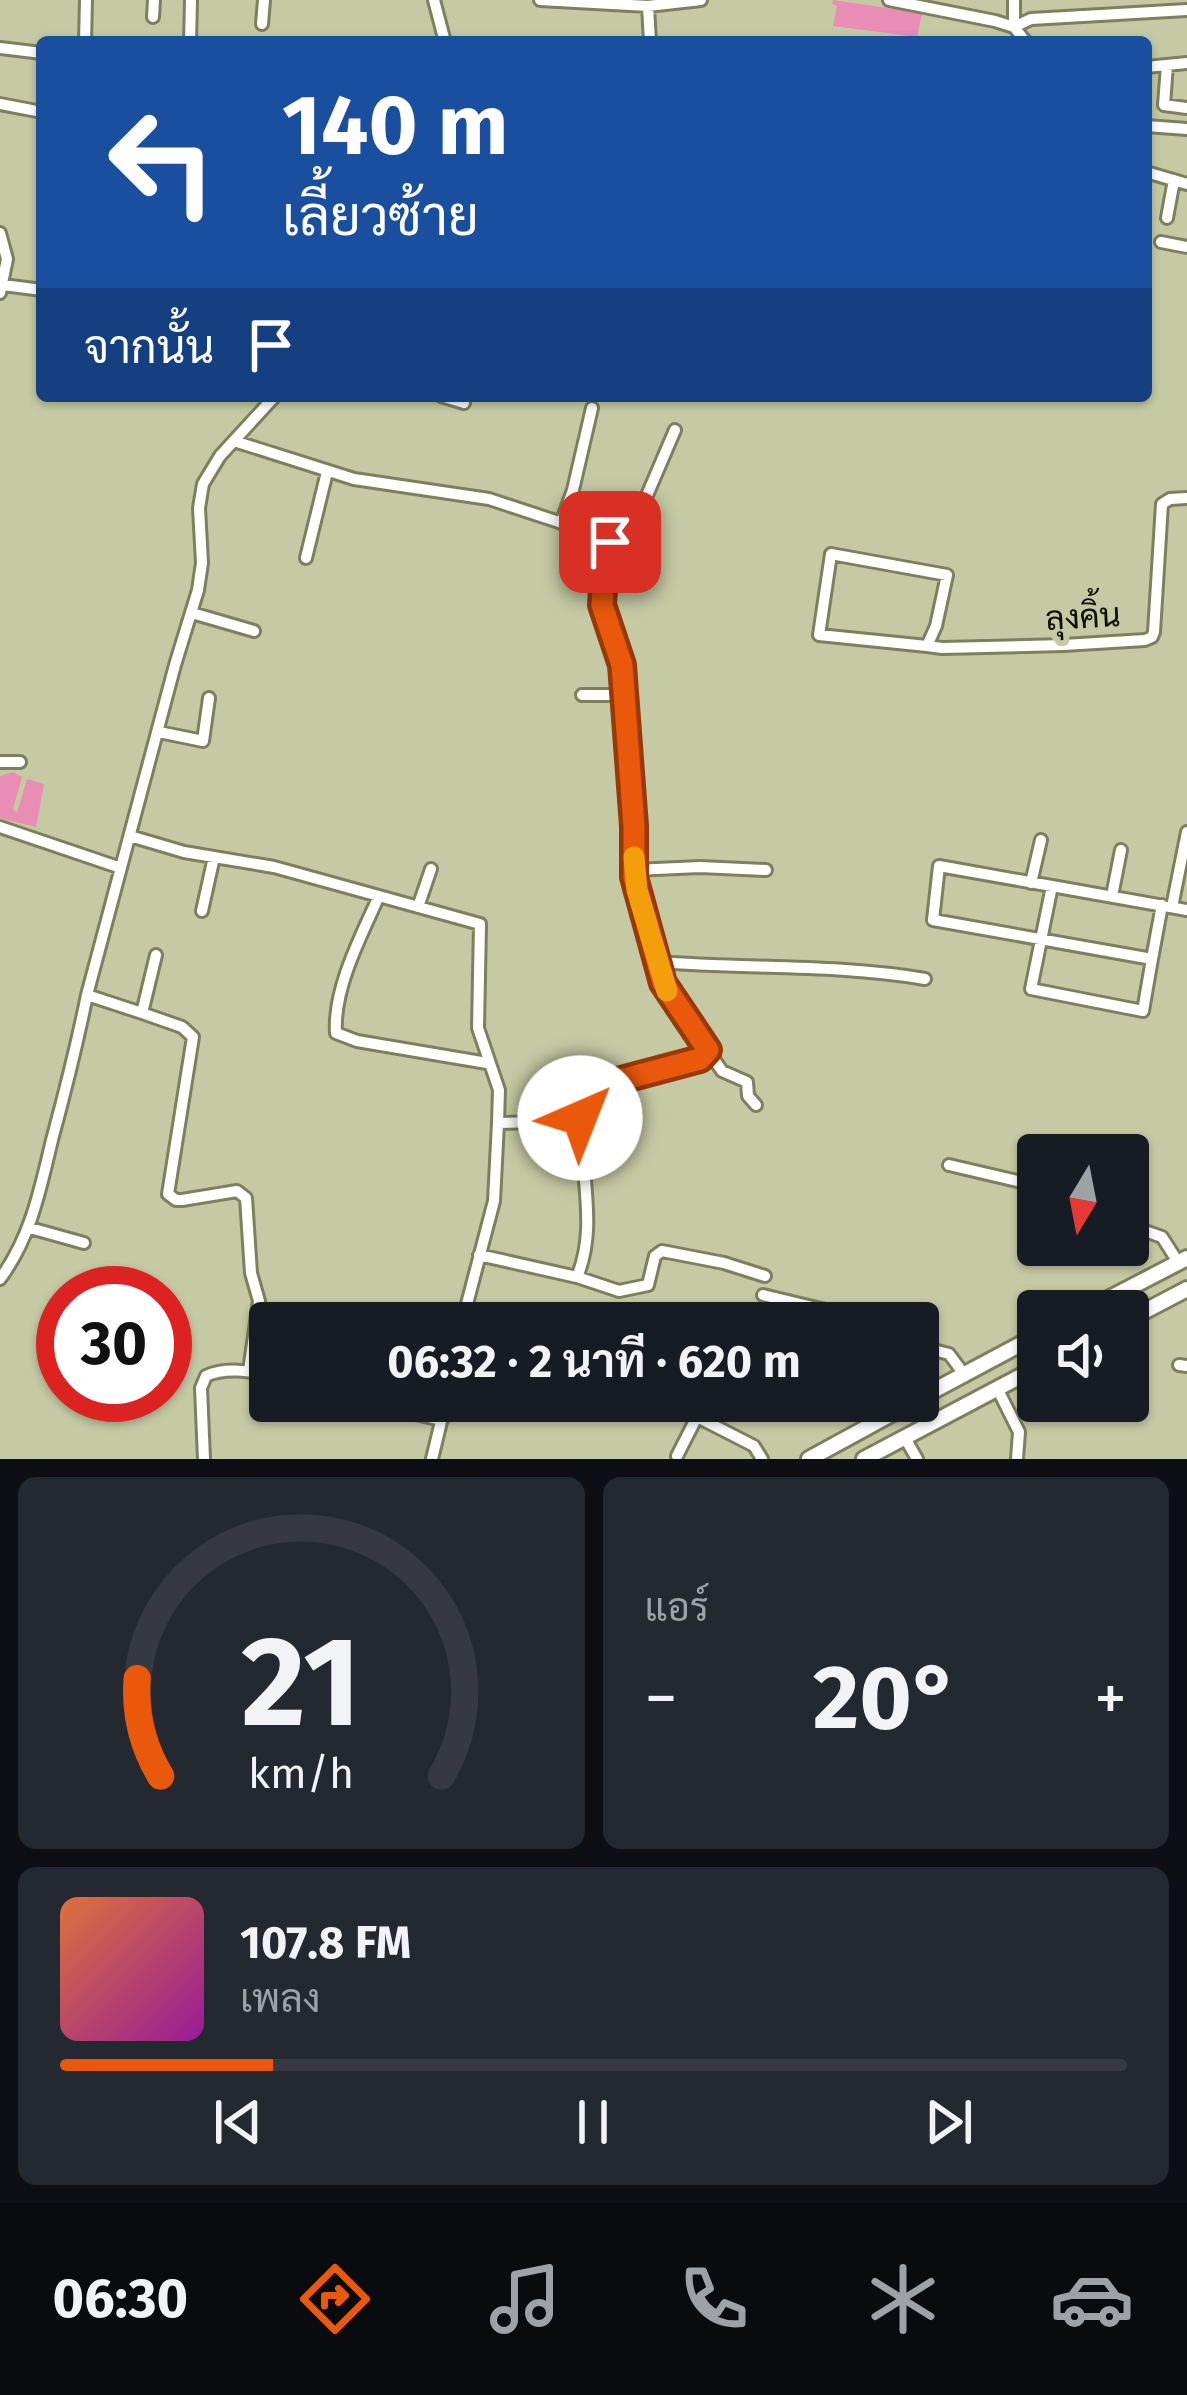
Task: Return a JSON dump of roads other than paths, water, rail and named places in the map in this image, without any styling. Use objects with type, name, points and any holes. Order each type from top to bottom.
[{"type":"main road","points":[[1124,1290],[1182,1260]]},
{"type":"main road","points":[[1149,1309],[1187,1289]]},
{"type":"main road","points":[[939,1388],[1017,1346]]},
{"type":"main road","points":[[864,1459],[1017,1378]]},
{"type":"main road","points":[[809,1459],[876,1422]]},
{"type":"street","points":[[85,36],[86,0]]},
{"type":"street","points":[[154,0],[154,17]]},
{"type":"street","points":[[190,36],[191,0]]},
{"type":"street","points":[[262,24],[264,0]]},
{"type":"street","points":[[434,0],[443,36]]},
{"type":"street","points":[[540,0],[648,6],[694,1]]},
{"type":"street","points":[[889,0],[1014,27],[1031,20],[1187,10]]},
{"type":"street","points":[[1014,0],[1014,27],[1021,36]]},
{"type":"street","points":[[648,6],[650,36]]},
{"type":"street","points":[[0,48],[36,52]]},
{"type":"street","points":[[1152,66],[1187,63]]},
{"type":"street","points":[[1167,65],[1164,105],[1187,108]]},
{"type":"street","points":[[0,104],[36,111]]},
{"type":"street","points":[[1152,126],[1187,129]]},
{"type":"street","points":[[1152,174],[1181,182],[1167,218]]},
{"type":"street","points":[[0,233],[8,259],[1,289],[36,290]]},
{"type":"street","points":[[1161,242],[1187,247]]},
{"type":"street","points":[[0,1279],[30,1228],[87,995],[191,613],[202,563],[201,490],[212,467],[270,402]]},
{"type":"street","points":[[562,523],[592,408]]},
{"type":"street","points":[[675,430],[627,542],[618,547],[602,605],[622,665],[634,870],[665,988],[724,1073],[747,1082],[748,1096],[756,1105]]},
{"type":"street","points":[[234,441],[379,484],[477,496],[618,547]]},
{"type":"street","points":[[306,558],[327,472]]},
{"type":"street","name":"ลุงคิ้น","points":[[927,646],[947,575],[831,554],[819,635],[927,646],[1064,646],[1148,640],[1154,632],[1162,504],[1187,498]]},
{"type":"street","points":[[191,613],[254,631]]},
{"type":"street","points":[[582,695],[624,695]]},
{"type":"street","points":[[160,732],[203,741],[209,698]]},
{"type":"street","points":[[0,762],[20,762]]},
{"type":"street","points":[[0,827],[121,868]]},
{"type":"street","points":[[1052,886],[1031,989],[1143,1011],[1152,959],[1187,832]]},
{"type":"street","points":[[130,836],[184,852],[274,867],[480,924],[478,1028],[499,1090],[498,1123],[494,1201],[468,1302]]},
{"type":"street","points":[[1030,883],[1041,840]]},
{"type":"street","points":[[1112,896],[1121,850]]},
{"type":"street","points":[[202,911],[214,857]]},
{"type":"street","points":[[1152,959],[933,920],[939,866],[1187,910]]},
{"type":"street","points":[[418,907],[431,868]]},
{"type":"street","points":[[634,870],[766,870]]},
{"type":"street","points":[[379,896],[348,967],[336,1033],[357,1041],[488,1063]]},
{"type":"street","points":[[142,1013],[156,955]]},
{"type":"street","points":[[658,962],[841,969],[925,979]]},
{"type":"street","points":[[87,995],[186,1029],[193,1037],[168,1194],[182,1200],[237,1190],[246,1198],[251,1273],[259,1302]]},
{"type":"street","points":[[578,1277],[589,1214],[580,1118],[584,1095],[591,1088],[700,1059],[708,1050]]},
{"type":"street","points":[[498,1123],[574,1122],[580,1118]]},
{"type":"street","points":[[950,1165],[1017,1181]]},
{"type":"street","points":[[30,1228],[83,1243]]},
{"type":"street","points":[[1149,1232],[1162,1237],[1182,1260]]},
{"type":"street","points":[[479,1256],[620,1291],[649,1283],[655,1256],[662,1251],[765,1276]]},
{"type":"street","points":[[763,1295],[792,1302]]},
{"type":"street","points":[[939,1351],[949,1354],[964,1374]]},
{"type":"street","points":[[204,1459],[203,1380],[213,1372],[249,1371]]},
{"type":"street","points":[[998,1388],[1019,1432],[1017,1459]]},
{"type":"street","points":[[432,1459],[441,1422]]},
{"type":"street","points":[[677,1456],[694,1422]]},
{"type":"street","points":[[707,1422],[754,1446],[763,1459]]},
{"type":"street","points":[[905,1438],[917,1459]]}]
